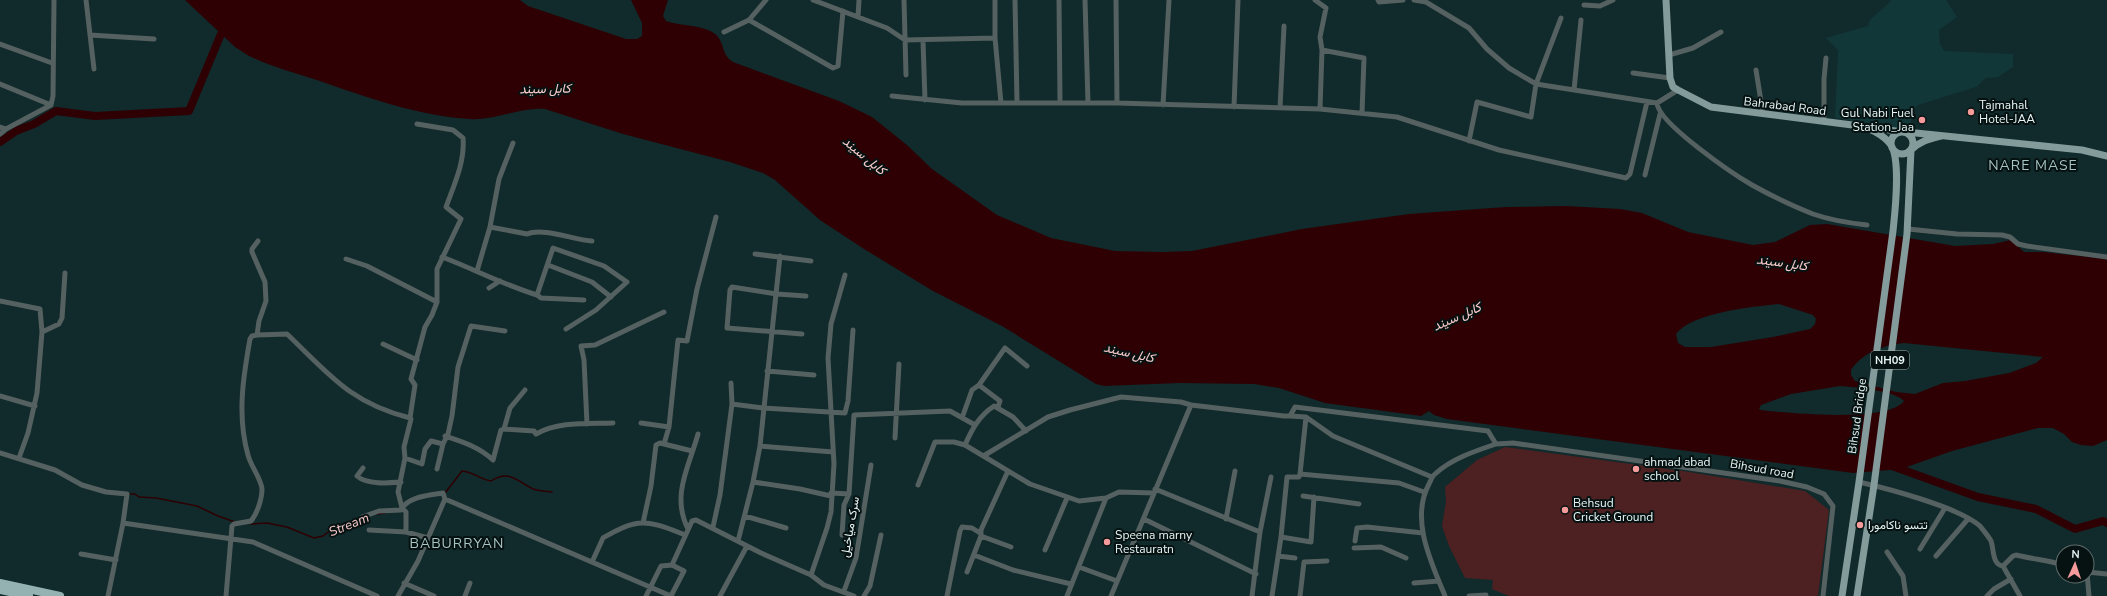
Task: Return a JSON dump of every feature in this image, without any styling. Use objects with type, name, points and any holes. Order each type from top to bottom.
[{"type":"highway","points":[[0,583],[60,596]]},
{"type":"highway","points":[[0,590],[30,596]]},
{"type":"main road","points":[[1666,0],[1670,78]]},
{"type":"main road","name":"Bahrabad Road","points":[[1670,78],[1673,87],[1711,107],[1860,126],[1880,134],[1892,147]]},
{"type":"main road","points":[[1860,126],[1903,132],[2082,150],[2107,156]]},
{"type":"main road","points":[[1903,132],[1893,137],[1892,147],[1899,153],[1906,153],[1917,144],[1925,140],[1941,136]]},
{"type":"main road","name":"NH09","points":[[1857,596],[1874,485],[1907,232],[1911,150],[1913,140],[1903,132]]},
{"type":"main road","name":"Bihsud Bridge","points":[[1859,482],[1892,233],[1896,190],[1896,170],[1892,147]]},
{"type":"main road","name":"NH09","points":[[1842,596],[1859,482]]},
{"type":"street","points":[[0,134],[6,129],[51,105],[53,96],[52,63],[54,0]]},
{"type":"street","points":[[86,0],[94,69]]},
{"type":"street","points":[[724,32],[749,20],[766,0]]},
{"type":"street","points":[[813,0],[887,28],[905,40],[923,41],[995,38]]},
{"type":"street","points":[[858,17],[859,0]]},
{"type":"street","points":[[904,0],[906,75]]},
{"type":"street","points":[[995,0],[995,38],[1001,103]]},
{"type":"street","points":[[1015,0],[1017,102]]},
{"type":"street","points":[[1059,0],[1060,102]]},
{"type":"street","points":[[1086,0],[1088,103]]},
{"type":"street","points":[[1116,0],[1117,103]]},
{"type":"street","points":[[1163,105],[1169,0]]},
{"type":"street","points":[[1234,107],[1238,0]]},
{"type":"street","points":[[1315,0],[1326,8],[1320,37],[1322,50],[1320,109]]},
{"type":"street","points":[[1378,0],[1379,2],[1403,0]]},
{"type":"street","points":[[1414,0],[1426,2],[1469,28],[1487,49],[1509,68],[1536,84],[1656,103],[1678,90]]},
{"type":"street","points":[[1584,5],[1600,6],[1609,1]]},
{"type":"street","points":[[749,20],[833,68],[838,66],[843,11]]},
{"type":"street","points":[[1469,141],[1477,102],[1531,117],[1536,84],[1561,18]]},
{"type":"street","points":[[1574,90],[1581,20]]},
{"type":"street","points":[[1280,108],[1284,26]]},
{"type":"street","points":[[1669,55],[1694,48],[1721,32]]},
{"type":"street","points":[[90,35],[154,38]]},
{"type":"street","points":[[923,41],[925,100]]},
{"type":"street","points":[[0,44],[52,63]]},
{"type":"street","points":[[1322,50],[1364,58],[1362,113]]},
{"type":"street","points":[[1824,122],[1824,79],[1826,58]]},
{"type":"street","points":[[1756,70],[1763,114]]},
{"type":"street","points":[[1633,73],[1670,78]]},
{"type":"street","points":[[0,84],[51,105]]},
{"type":"street","points":[[892,96],[962,103],[1117,103],[1320,109],[1362,113],[1397,117],[1507,152],[1626,178],[1630,174],[1647,102]]},
{"type":"street","points":[[1656,103],[1660,114],[1709,156],[1751,184],[1814,215],[1867,226]]},
{"type":"street","points":[[1645,175],[1660,114]]},
{"type":"street","points":[[406,532],[404,510],[398,492],[401,482],[404,448],[411,419],[415,385],[411,379],[425,327],[437,302],[437,269],[461,219],[446,207],[460,168],[464,148],[463,138],[453,130],[417,124]]},
{"type":"street","points":[[0,127],[6,129]]},
{"type":"street","points":[[477,271],[490,227],[499,179],[513,143]]},
{"type":"street","points":[[664,444],[669,428],[678,340],[687,341],[697,289],[716,217]]},
{"type":"street","points":[[490,227],[527,234],[531,232],[556,234],[578,240],[592,241]]},
{"type":"street","points":[[1907,232],[2002,235],[2010,237],[2018,244],[2027,246],[2107,257]]},
{"type":"street","points":[[257,335],[259,321],[266,300],[265,282],[252,252],[252,249],[258,241]]},
{"type":"street","points":[[537,295],[553,248],[604,266],[627,282],[591,314],[566,329]]},
{"type":"street","points":[[754,254],[811,261]]},
{"type":"street","points":[[738,541],[753,482],[760,446],[780,256]]},
{"type":"street","points":[[442,257],[537,295],[541,298],[584,300]]},
{"type":"street","points":[[346,259],[367,266],[437,302]]},
{"type":"street","points":[[548,265],[592,282],[611,297]]},
{"type":"street","points":[[42,332],[61,322],[65,273]]},
{"type":"street","points":[[811,575],[831,512],[833,452],[828,358],[831,324],[845,275]]},
{"type":"street","points":[[489,288],[500,281]]},
{"type":"street","points":[[802,334],[772,333],[727,328],[730,290],[732,287],[777,294],[806,296]]},
{"type":"street","points":[[0,301],[40,310],[42,332],[35,406],[19,458]]},
{"type":"street","points":[[587,424],[584,360],[581,346],[595,345],[664,312]]},
{"type":"street","points":[[437,469],[445,436],[448,434],[458,367],[471,326],[505,331]]},
{"type":"street","points":[[732,404],[830,413],[846,412],[853,330]]},
{"type":"street","points":[[226,596],[232,524],[249,522],[253,519],[262,497],[261,485],[248,455],[242,424],[241,397],[250,339],[252,336],[287,334],[333,379],[354,395],[372,406],[410,418]]},
{"type":"street","points":[[383,344],[417,360]]},
{"type":"street","points":[[962,418],[972,390],[979,385],[1006,348],[1027,366]]},
{"type":"street","points":[[895,438],[899,364]]},
{"type":"street","points":[[768,371],[814,375]]},
{"type":"street","points":[[713,527],[720,495],[732,404],[731,383]]},
{"type":"street","points":[[979,385],[1000,401],[998,407]]},
{"type":"street","points":[[445,436],[471,445],[483,451],[493,460],[501,430],[504,429],[510,408],[525,390]]},
{"type":"street","points":[[0,396],[35,406]]},
{"type":"street","points":[[986,455],[1048,417],[1121,397],[1181,402],[1190,405],[1306,417],[1334,436],[1432,476],[1424,492],[1421,523],[1444,596]]},
{"type":"street","points":[[1111,596],[1190,405]]},
{"type":"street","points":[[965,445],[974,425],[987,410],[994,406],[1014,417],[1026,431]]},
{"type":"street","points":[[1290,416],[1295,406],[1488,431],[1496,444]]},
{"type":"street","points":[[842,535],[844,505],[849,494],[854,415],[950,411],[974,425]]},
{"type":"street","points":[[1300,474],[1306,417]]},
{"type":"street","points":[[504,429],[534,431],[536,434],[545,429],[567,424],[613,423]]},
{"type":"street","points":[[641,423],[669,428]]},
{"type":"street","points":[[688,529],[682,518],[682,485],[698,434]]},
{"type":"street","points":[[404,458],[422,464],[425,448],[431,441],[443,444]]},
{"type":"street","points":[[918,485],[935,442],[954,442],[965,445],[986,455],[1030,484],[1067,498],[1079,501],[1106,498],[1119,492],[1155,491],[1260,532]]},
{"type":"street","name":"Bihsud road","points":[[1432,476],[1466,455],[1496,444],[1513,443],[1591,456],[1732,474],[1808,487],[1824,494],[1833,506],[1823,596]]},
{"type":"street","points":[[643,523],[651,486],[656,445],[664,444],[692,451]]},
{"type":"street","points":[[760,446],[833,452]]},
{"type":"street","points":[[0,453],[54,470],[75,483],[106,492],[127,494],[123,523],[108,596]]},
{"type":"street","name":"سرک میاخیل","points":[[844,591],[856,558],[871,465]]},
{"type":"street","points":[[363,468],[357,476],[361,480],[391,483],[401,482]]},
{"type":"street","points":[[967,572],[1008,470]]},
{"type":"street","points":[[1226,519],[1235,471]]},
{"type":"street","points":[[1272,596],[1281,537],[1287,477],[1299,477],[1300,474],[1399,483],[1424,492]]},
{"type":"street","points":[[1252,596],[1256,574],[1254,570],[1260,532],[1271,477]]},
{"type":"street","points":[[753,482],[831,494],[849,494]]},
{"type":"street","points":[[1859,482],[1874,485],[1945,508],[1980,526],[1990,540],[1996,563],[2003,566],[2020,596]]},
{"type":"street","points":[[398,596],[404,583],[418,561],[444,496]]},
{"type":"street","points":[[362,516],[379,511],[404,510],[415,499],[444,496],[592,562],[650,587],[671,596],[684,571],[672,565],[661,566],[650,587],[646,596]]},
{"type":"street","points":[[1303,496],[1342,503],[1359,504]]},
{"type":"street","points":[[1281,537],[1311,542],[1314,497]]},
{"type":"street","points":[[1045,550],[1067,498]]},
{"type":"street","points":[[1067,596],[1106,498]]},
{"type":"street","points":[[1920,549],[1945,508]]},
{"type":"street","points":[[745,516],[786,528]]},
{"type":"street","points":[[1144,519],[1256,574]]},
{"type":"street","points":[[1936,556],[1968,519]]},
{"type":"street","points":[[672,565],[692,521],[696,520],[713,527],[747,546],[811,575],[824,585],[836,590],[844,591],[854,596]]},
{"type":"street","points":[[123,523],[230,538],[262,545],[377,596]]},
{"type":"street","points":[[592,562],[603,538],[634,524],[643,523],[669,528],[685,535]]},
{"type":"street","points":[[947,596],[962,527],[972,528],[981,535],[1011,547]]},
{"type":"street","points":[[1355,540],[1357,528],[1367,527],[1423,533]]},
{"type":"street","points":[[368,530],[406,532],[428,538]]},
{"type":"street","points":[[864,596],[870,586],[881,535]]},
{"type":"street","points":[[720,596],[747,546]]},
{"type":"street","points":[[1354,548],[1381,547],[1406,558]]},
{"type":"street","points":[[1887,552],[1903,576],[1906,596]]},
{"type":"street","points":[[81,554],[116,560]]},
{"type":"street","points":[[974,555],[1013,570],[1071,584]]},
{"type":"street","points":[[1278,556],[1295,558]]},
{"type":"street","points":[[2003,566],[2013,556],[2040,561],[2047,560],[2055,562]]},
{"type":"street","points":[[1300,596],[1304,562],[1327,561]]},
{"type":"street","points":[[1079,567],[1117,581]]},
{"type":"street","points":[[2089,596],[2087,572],[2107,574]]},
{"type":"street","points":[[1987,596],[1994,589],[2010,579]]},
{"type":"street","points":[[1414,583],[1439,581]]},
{"type":"street","points":[[404,583],[423,594],[434,596]]},
{"type":"street","points":[[465,596],[470,584]]},
{"type":"street","points":[[1469,596],[1486,594]]},
{"type":"shaded area","points":[[1892,0],[1946,0],[1957,17],[1939,30],[1940,44],[1944,51],[2013,54],[2013,67],[1998,77],[1986,78],[1976,87],[1918,105],[1911,111],[1911,130],[1835,118],[1838,50],[1826,38],[1868,26],[1870,20]]},
{"type":"shaded area","points":[[1505,447],[1683,471],[1805,491],[1829,510],[1818,596],[1509,596],[1492,589],[1493,580],[1465,578],[1449,546],[1442,526],[1446,501],[1445,487],[1477,460]]},
{"type":"water","name":"کابل سيند","points":[[185,0],[520,0],[528,6],[626,39],[637,39],[642,36],[642,23],[631,0],[668,0],[663,16],[666,21],[699,27],[711,31],[718,37],[727,56],[733,62],[839,101],[872,117],[907,145],[932,169],[997,215],[1051,238],[1115,251],[1192,251],[1302,229],[1409,214],[1506,207],[1566,206],[1620,209],[1642,213],[1688,232],[1753,245],[1775,242],[1810,225],[1827,224],[1955,246],[1993,244],[2011,240],[2024,252],[2043,252],[2107,259],[2107,440],[2093,446],[2081,445],[2072,442],[2064,434],[2053,428],[2038,428],[1952,451],[1901,469],[1853,473],[1447,419],[1434,415],[1429,411],[1421,416],[1325,403],[1279,388],[1254,384],[1179,383],[1104,386],[1096,384],[1002,326],[933,291],[864,249],[820,220],[775,180],[763,173],[730,162],[623,134],[545,109],[526,110],[479,119],[451,117],[412,110],[373,99],[274,66],[249,56],[235,47]],"holes":[[[1779,304],[1813,315],[1816,319],[1815,324],[1810,329],[1773,337],[1711,347],[1685,347],[1678,343],[1676,334],[1695,320],[1739,309]],[[1904,343],[2043,357],[2036,363],[2009,373],[1965,381],[1943,383],[1915,394],[1896,392],[1855,381],[1851,375],[1851,370],[1856,364],[1874,350]],[[1840,386],[1884,392],[1904,401],[1894,408],[1879,412],[1859,414],[1813,414],[1759,409],[1761,405],[1791,394]]]},
{"type":"waterway","points":[[0,142],[16,131],[34,124],[56,111],[95,116],[189,111],[221,34],[230,29]]},
{"type":"waterway","points":[[1892,466],[1978,497],[2036,509],[2075,529],[2103,521],[2107,523]]},
{"type":"waterway","name":"Stream","points":[[445,493],[462,471],[491,481],[503,476],[508,476],[533,489],[552,492]]},
{"type":"waterway","name":"Stream","points":[[130,494],[135,494],[139,497],[156,498],[197,506],[235,522]]},
{"type":"waterway","name":"Stream","points":[[377,514],[385,513]]},
{"type":"waterway","name":"Stream","points":[[251,524],[267,523],[287,527],[314,538],[323,536],[332,529],[362,519]]},
{"type":"place","name":"Tajmahal Hotel-JAA","points":[[1971,112]]},
{"type":"place","name":"Gul Nabi Fuel Station_Jaa","points":[[1922,120]]},
{"type":"place","name":"ahmad abad school","points":[[1636,469]]},
{"type":"place","name":"Behsud Cricket Ground","points":[[1565,510]]},
{"type":"place","name":"تتسو ناکامورا","points":[[1860,525]]},
{"type":"place","name":"Speena marny Restauratn","points":[[1107,542]]},
{"type":"district","name":"NARE MASE","points":[[2033,165]]},
{"type":"district","name":"BABURRYAN","points":[[457,543]]}]
